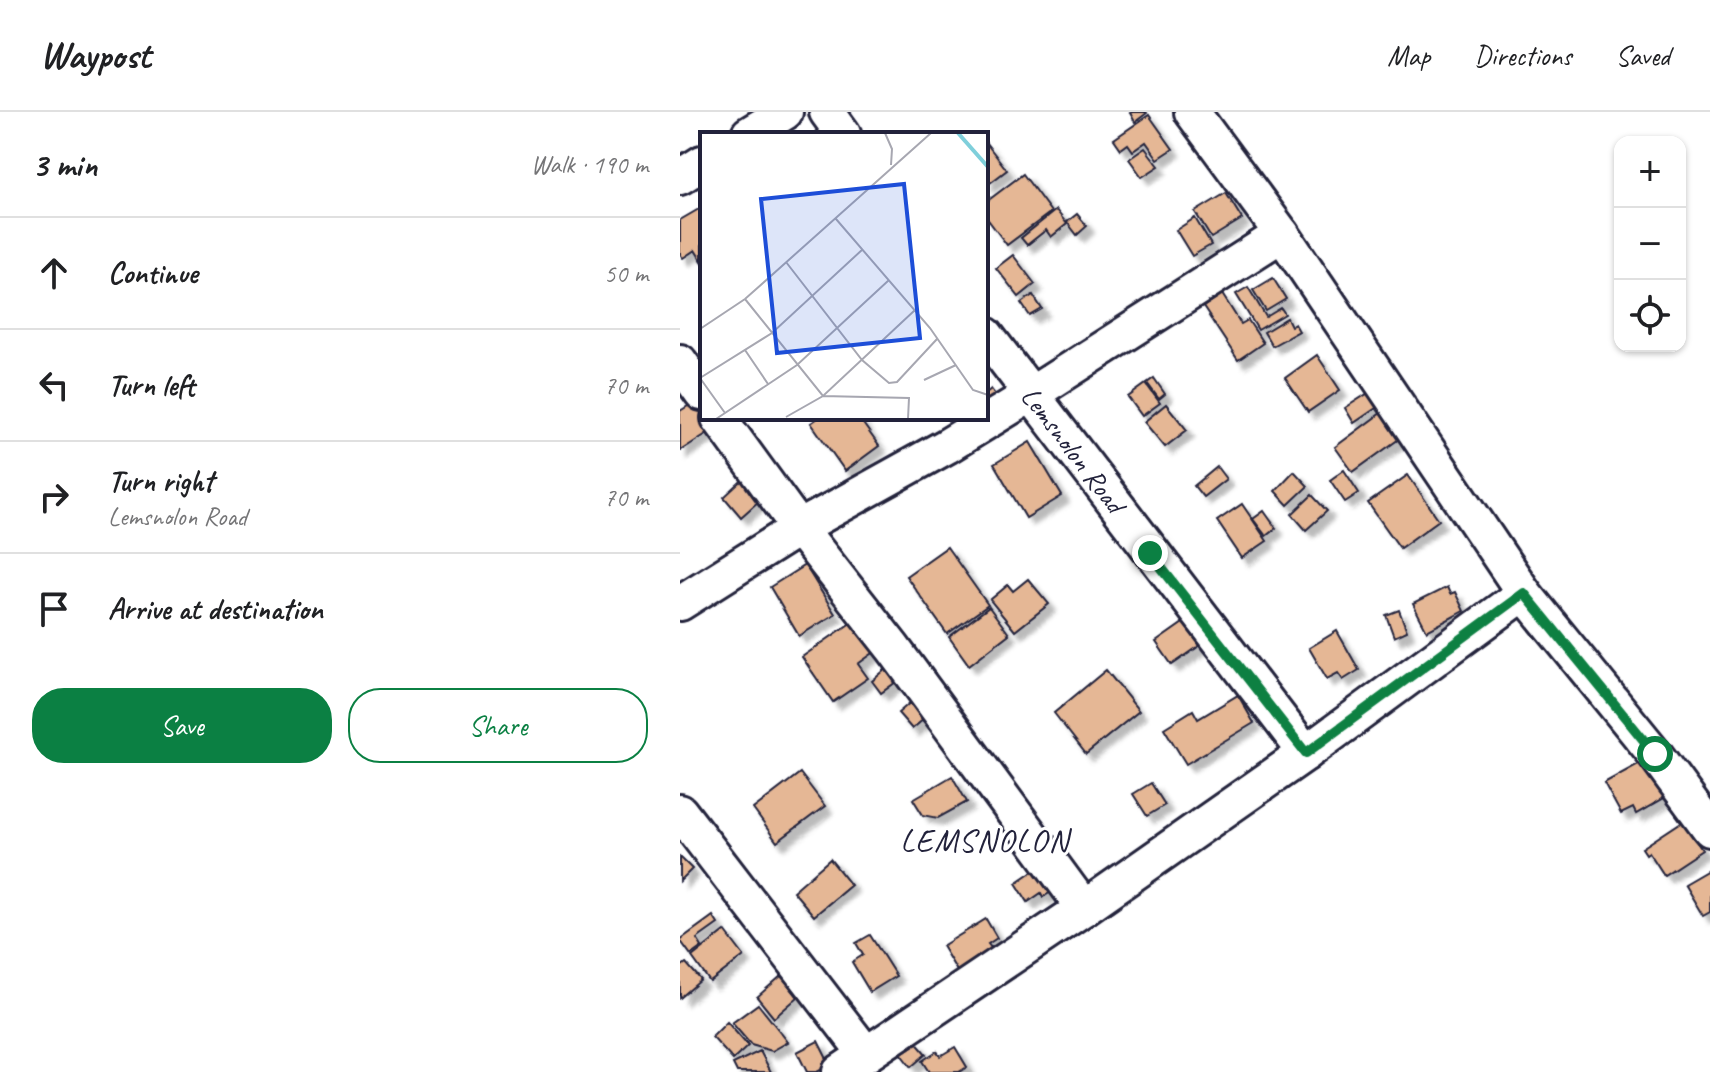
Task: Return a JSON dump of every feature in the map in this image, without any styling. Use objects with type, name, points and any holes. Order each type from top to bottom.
[{"type":"street","points":[[752,132],[785,112]]},
{"type":"street","points":[[827,112],[842,132]]},
{"type":"street","points":[[1192,112],[1282,234],[1524,593],[1655,754],[1710,829]]},
{"type":"street","points":[[680,177],[700,164]]},
{"type":"street","points":[[680,603],[799,528],[947,446],[1282,234]]},
{"type":"street","name":"Lemsnolon Road","points":[[988,338],[1306,753]]},
{"type":"street","points":[[680,362],[700,390]]},
{"type":"street","points":[[720,420],[1084,908]]},
{"type":"street","points":[[680,812],[853,1063],[1084,908],[1306,753],[1524,593]]},
{"type":"building","points":[[1132,112],[1146,112],[1147,113],[1135,122]]},
{"type":"building","points":[[1149,115],[1173,149],[1158,159],[1146,142],[1133,151],[1128,144],[1121,149],[1114,139]]},
{"type":"building","points":[[988,146],[1007,170],[988,184]]},
{"type":"building","points":[[1145,148],[1159,166],[1142,177],[1129,159]]},
{"type":"building","points":[[1023,174],[1051,212],[1007,245],[988,220],[988,200]]},
{"type":"building","points":[[1226,193],[1242,219],[1211,238],[1195,212]]},
{"type":"building","points":[[700,210],[700,258],[695,250],[683,258],[680,254],[680,220]]},
{"type":"building","points":[[1056,210],[1067,224],[1051,237],[1046,230],[1027,245],[1021,238]]},
{"type":"building","points":[[1077,214],[1087,226],[1077,235],[1067,222]]},
{"type":"building","points":[[1195,218],[1211,245],[1192,256],[1176,230]]},
{"type":"building","points":[[1013,255],[1035,284],[1019,297],[996,268]]},
{"type":"building","points":[[1273,278],[1286,299],[1266,311],[1253,290]]},
{"type":"building","points":[[1248,287],[1266,317],[1281,308],[1285,314],[1258,330],[1236,294]]},
{"type":"building","points":[[1222,294],[1241,324],[1248,320],[1263,343],[1238,360],[1203,307]]},
{"type":"building","points":[[1033,295],[1042,309],[1030,316],[1021,303]]},
{"type":"building","points":[[1287,318],[1291,326],[1295,324],[1299,331],[1272,346],[1264,332]]},
{"type":"building","points":[[1317,355],[1340,390],[1308,412],[1285,378]]},
{"type":"building","points":[[1154,378],[1165,394],[1159,399],[1147,383]]},
{"type":"building","points":[[1146,384],[1160,403],[1142,416],[1128,397]]},
{"type":"building","points":[[991,389],[1000,401],[988,410],[988,391]]},
{"type":"building","points":[[1370,392],[1379,406],[1354,423],[1345,408]]},
{"type":"building","points":[[696,401],[700,407],[700,420],[708,420],[714,429],[680,451],[680,411]]},
{"type":"building","points":[[1166,404],[1187,430],[1165,447],[1144,422]]},
{"type":"building","points":[[1381,413],[1399,439],[1353,472],[1335,447]]},
{"type":"building","points":[[815,420],[860,420],[879,446],[845,471],[811,423]]},
{"type":"building","points":[[1030,442],[1062,496],[1026,518],[994,464]]},
{"type":"building","points":[[1217,467],[1226,479],[1203,497],[1194,486]]},
{"type":"building","points":[[1344,470],[1359,493],[1345,502],[1330,480]]},
{"type":"building","points":[[1294,471],[1308,486],[1288,505],[1275,491]]},
{"type":"building","points":[[751,472],[769,492],[741,517],[724,497]]},
{"type":"building","points":[[1408,475],[1439,520],[1400,548],[1368,503]]},
{"type":"building","points":[[1312,495],[1327,511],[1306,530],[1292,514]]},
{"type":"building","points":[[1242,504],[1267,541],[1242,558],[1217,521]]},
{"type":"building","points":[[1264,511],[1276,528],[1266,536],[1253,519]]},
{"type":"building","points":[[947,547],[988,605],[947,634],[906,576]]},
{"type":"building","points":[[805,565],[835,614],[799,636],[770,587]]},
{"type":"building","points":[[1028,579],[1049,604],[1015,631],[990,600],[1008,585],[1013,591]]},
{"type":"building","points":[[1447,587],[1450,594],[1455,592],[1464,611],[1427,631],[1413,604]]},
{"type":"building","points":[[989,607],[1009,634],[969,665],[949,637]]},
{"type":"building","points":[[1399,610],[1407,631],[1394,637],[1386,615]]},
{"type":"building","points":[[855,620],[876,651],[858,664],[868,678],[833,702],[802,657]]},
{"type":"building","points":[[1186,621],[1202,644],[1172,665],[1156,642]]},
{"type":"building","points":[[1337,631],[1359,670],[1343,680],[1338,673],[1327,679],[1309,648]]},
{"type":"building","points":[[886,669],[896,682],[881,693],[872,681]]},
{"type":"building","points":[[1106,670],[1139,711],[1086,754],[1054,713]]},
{"type":"building","points":[[1238,695],[1254,723],[1186,764],[1164,728],[1193,710],[1198,719]]},
{"type":"building","points":[[912,701],[925,718],[912,729],[898,713]]},
{"type":"building","points":[[1651,757],[1671,794],[1636,814],[1633,808],[1621,814],[1604,783]]},
{"type":"building","points":[[800,773],[825,806],[777,842],[753,809]]},
{"type":"building","points":[[952,776],[967,802],[938,818],[923,815],[913,799]]},
{"type":"building","points":[[1151,783],[1165,805],[1147,816],[1133,794]]},
{"type":"building","points":[[1683,821],[1702,850],[1664,875],[1649,852],[1646,854],[1642,848]]},
{"type":"building","points":[[680,857],[692,869],[680,881]]},
{"type":"building","points":[[830,859],[851,885],[814,916],[793,891]]},
{"type":"building","points":[[1044,864],[1059,887],[1043,897],[1041,893],[1028,902],[1016,883]]},
{"type":"building","points":[[1710,869],[1710,912],[1703,916],[1684,884]]},
{"type":"building","points":[[713,916],[718,924],[697,939],[702,947],[691,955],[680,940]]},
{"type":"building","points":[[986,919],[997,938],[988,944],[992,949],[978,958],[981,963],[960,976],[942,946]]},
{"type":"building","points":[[725,931],[744,956],[710,982],[692,957]]},
{"type":"building","points":[[870,935],[896,976],[870,992],[852,962],[863,955],[856,943]]},
{"type":"building","points":[[686,963],[701,980],[680,998],[680,964]]},
{"type":"building","points":[[781,976],[798,997],[774,1018],[757,997]]},
{"type":"building","points":[[758,1004],[788,1042],[772,1051],[751,1045],[732,1023]]},
{"type":"building","points":[[727,1022],[748,1046],[733,1060],[712,1037]]},
{"type":"building","points":[[818,1041],[830,1065],[817,1072],[807,1072],[797,1052]]},
{"type":"building","points":[[915,1041],[926,1054],[911,1067],[900,1053]]},
{"type":"building","points":[[955,1047],[967,1067],[959,1072],[929,1072],[922,1061],[937,1051],[940,1056]]},
{"type":"building","points":[[760,1051],[771,1072],[737,1072],[733,1064]]},
{"type":"district","name":"LEMSNOLON","points":[[985,840]]},
{"type":"route","points":[[1150,553],[1306,753],[1524,593],[1655,754]]}]
